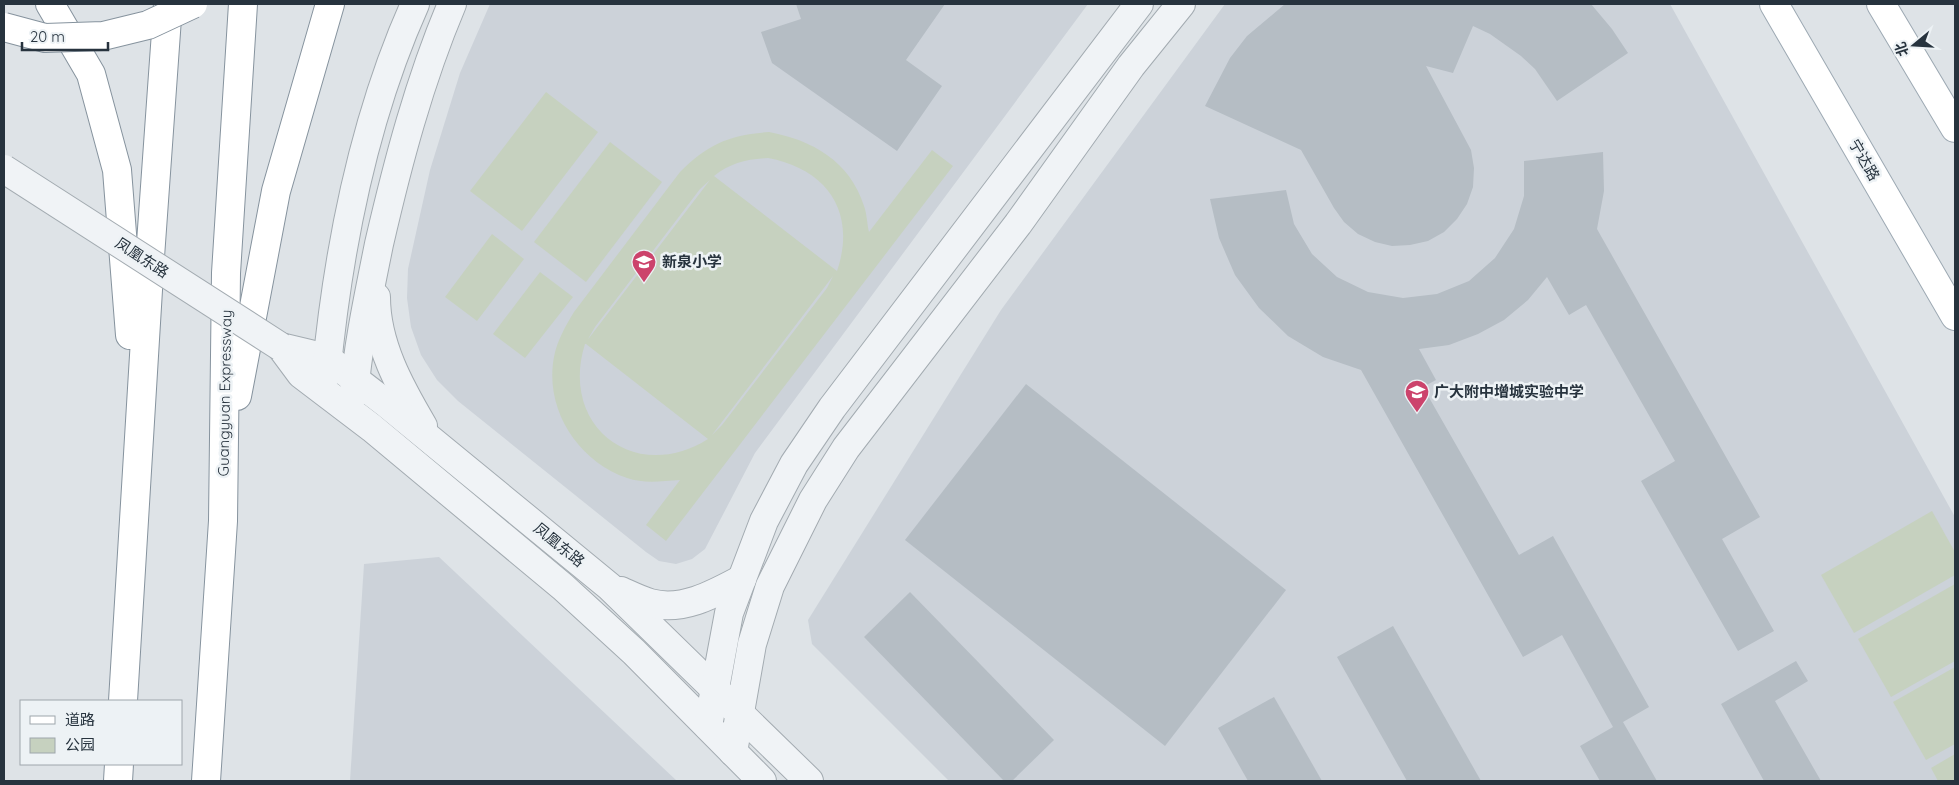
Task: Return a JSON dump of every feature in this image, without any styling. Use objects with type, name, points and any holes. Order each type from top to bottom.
[{"type":"main road","points":[[50,4],[91,74],[117,170],[128,293],[137,471]]},
{"type":"main road","points":[[123,700],[168,4]]},
{"type":"main road","points":[[4,27],[45,38],[103,36],[148,25],[192,4]]},
{"type":"main road","name":"Guangyuan Expressway","points":[[206,781],[223,521],[226,273],[243,4]]},
{"type":"main road","points":[[304,92],[322,4]]},
{"type":"main road","points":[[223,521],[238,395],[274,200],[330,4]]},
{"type":"main road","points":[[1880,4],[1955,128]]},
{"type":"main road","name":"宁达路","points":[[1777,7],[1955,316]]},
{"type":"main road","points":[[118,781],[119,765]]},
{"type":"street","points":[[324,392],[330,327],[342,252],[361,165],[383,92],[415,4]]},
{"type":"street","points":[[352,413],[355,379],[375,264],[395,174],[415,101],[452,4]]},
{"type":"street","points":[[708,726],[729,613],[764,521],[794,464],[832,408],[1139,4]]},
{"type":"street","points":[[733,752],[752,644],[770,586],[813,500],[846,448],[1018,224],[1131,66],[1181,4]]},
{"type":"street","name":"凤凰东路","points":[[4,169],[281,347],[327,358],[355,379],[610,587],[810,781]]},
{"type":"street","points":[[375,264],[376,310],[386,355],[406,398],[431,441]]},
{"type":"street","name":"凤凰东路","points":[[281,347],[301,374],[352,413],[563,586],[634,652],[762,781]]},
{"type":"street","points":[[610,587],[651,604],[688,604],[715,594],[742,579]]},
{"type":"shaded area","name":"新泉小学","points":[[490,4],[1088,4],[755,453],[705,549],[692,559],[676,564],[659,561],[646,552],[458,401],[437,380],[421,355],[411,327],[407,298],[408,269],[430,170],[460,73]]},
{"type":"shaded area","name":"广大附中增城实验中学","points":[[1225,4],[1670,4],[1955,517],[1955,781],[949,781],[812,644],[808,620],[1001,310]]},
{"type":"shaded area","points":[[439,557],[677,781],[350,781],[364,564]]},
{"type":"green space","points":[[546,92],[598,132],[522,231],[470,191]]},
{"type":"green space","points":[[769,132],[800,141],[827,155],[839,165],[858,190],[865,209],[869,232],[932,150],[953,166],[666,541],[646,525],[680,480],[646,482],[627,478],[609,470],[580,446],[568,431],[554,395],[552,376],[555,351],[574,312],[680,172],[700,154],[710,148],[731,139],[755,133]],"holes":[[[768,158],[789,164],[806,172],[821,183],[832,196],[840,212],[843,230],[842,250],[837,271],[714,176],[733,165]],[[710,180],[588,339],[595,327],[700,189]],[[833,276],[827,288],[722,425],[712,435]],[[586,344],[708,439],[681,451],[654,455],[630,451],[609,440],[593,422],[583,400],[580,374]]]},
{"type":"green space","points":[[610,142],[662,182],[586,282],[534,242]]},
{"type":"green space","points":[[492,234],[524,259],[477,321],[445,297]]},
{"type":"green space","points":[[540,272],[573,297],[525,358],[493,334]]},
{"type":"green space","points":[[1932,511],[1955,552],[1955,575],[1854,633],[1821,575]]},
{"type":"green space","points":[[1955,584],[1955,661],[1891,697],[1858,639]]},
{"type":"green space","points":[[1955,667],[1955,744],[1926,760],[1893,702]]},
{"type":"green space","points":[[1955,754],[1955,781],[1938,781],[1931,768]]},
{"type":"building","points":[[796,4],[945,4],[906,60],[942,86],[897,151],[772,63],[761,32],[801,19]]},
{"type":"building","points":[[1285,4],[1591,4],[1612,29],[1628,53],[1557,101],[1535,69],[1521,56],[1490,34],[1473,26],[1453,73],[1426,66],[1471,150],[1474,168],[1473,187],[1467,204],[1457,219],[1444,232],[1428,241],[1392,246],[1375,242],[1358,234],[1344,222],[1301,150],[1205,106],[1230,58],[1247,36]]},
{"type":"building","points":[[1603,152],[1604,191],[1597,229],[1760,517],[1722,539],[1774,631],[1738,651],[1641,481],[1675,461],[1586,305],[1569,315],[1547,277],[1528,300],[1504,320],[1478,334],[1449,345],[1419,349],[1436,380],[1423,387],[1519,555],[1553,536],[1649,707],[1623,722],[1657,781],[1600,781],[1580,746],[1613,727],[1562,635],[1523,657],[1361,370],[1323,357],[1288,336],[1259,308],[1235,275],[1219,238],[1210,199],[1286,190],[1294,224],[1312,254],[1337,277],[1368,292],[1403,298],[1437,294],[1469,281],[1495,258],[1514,229],[1524,196],[1524,161]]},
{"type":"building","points":[[1026,384],[1286,590],[1165,746],[905,540]]},
{"type":"building","points":[[910,592],[1054,740],[1012,781],[1004,781],[864,637]]},
{"type":"building","points":[[1393,626],[1481,781],[1407,781],[1337,657]]},
{"type":"building","points":[[1796,661],[1808,681],[1775,701],[1821,781],[1764,781],[1721,704]]},
{"type":"building","points":[[1274,697],[1322,781],[1248,781],[1218,728]]},
{"type":"place","name":"新泉小学","points":[[644,283]]},
{"type":"place","name":"广大附中增城实验中学","points":[[1417,413]]}]
